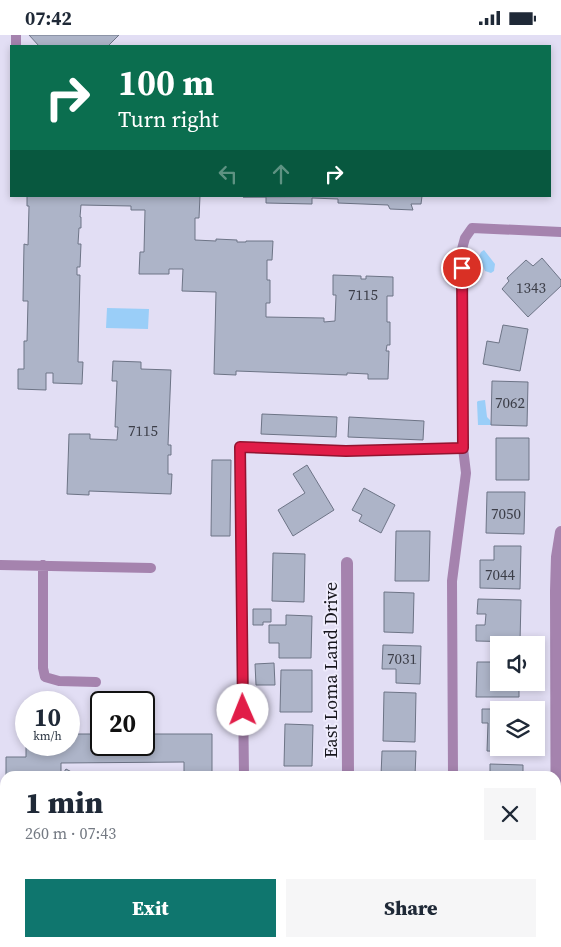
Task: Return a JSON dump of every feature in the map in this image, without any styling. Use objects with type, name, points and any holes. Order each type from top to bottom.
[{"type":"street","points":[[557,771],[556,591],[557,557],[561,531]]},
{"type":"street","name":"East Loma Land Drive","points":[[347,563],[348,771]]},
{"type":"street","points":[[0,947],[6,947]]},
{"type":"lane","points":[[453,771],[452,581],[466,473],[463,448],[462,249],[464,238],[472,228],[561,232]]},
{"type":"lane","points":[[244,771],[240,447],[346,451],[463,448]]},
{"type":"lane","points":[[0,565],[151,568]]},
{"type":"lane","points":[[43,565],[43,668],[45,677],[59,681],[96,682]]},
{"type":"water","points":[[484,250],[495,264],[494,271],[491,273],[485,271],[479,256]]},
{"type":"water","points":[[107,308],[149,309],[148,329],[106,328]]},
{"type":"water","points":[[485,400],[487,417],[491,425],[478,425],[477,402]]},
{"type":"building","points":[[29,35],[119,35],[109,45],[38,45]]},
{"type":"building","points":[[27,197],[200,197],[199,218],[195,218],[195,240],[273,241],[272,260],[267,260],[267,280],[270,280],[270,303],[266,303],[266,317],[324,318],[324,322],[335,321],[336,295],[333,295],[333,275],[361,276],[361,279],[366,279],[366,276],[393,277],[393,296],[387,296],[387,322],[390,322],[390,345],[387,345],[386,351],[389,351],[388,379],[368,379],[368,374],[347,373],[347,375],[236,371],[236,375],[214,374],[216,292],[182,291],[183,269],[169,269],[169,274],[139,274],[140,252],[144,252],[145,210],[131,210],[131,206],[81,205],[81,228],[79,228],[78,244],[81,244],[80,267],[77,267],[77,275],[80,275],[78,362],[83,362],[82,384],[53,383],[53,373],[46,373],[46,390],[18,389],[18,369],[24,369],[24,341],[27,341],[28,301],[23,301],[24,244],[28,245],[29,206],[27,206]]},
{"type":"building","points":[[266,197],[422,197],[421,204],[411,204],[413,210],[390,209],[388,205],[338,203],[338,199],[312,198],[312,204],[266,203]]},
{"type":"building","points":[[542,258],[561,280],[561,286],[528,317],[502,289],[509,281],[507,278],[526,260],[533,266]]},
{"type":"building","points":[[503,325],[528,329],[520,371],[483,364],[487,341],[499,343]]},
{"type":"building","points":[[113,361],[141,362],[141,369],[171,370],[168,445],[171,445],[171,455],[168,455],[168,474],[172,474],[171,494],[89,491],[89,495],[67,494],[69,434],[90,434],[90,439],[117,440],[118,427],[115,427],[117,381],[112,381]]},
{"type":"building","points":[[492,381],[528,382],[527,426],[491,425]]},
{"type":"building","points":[[262,414],[337,417],[336,437],[261,434]]},
{"type":"building","points":[[349,417],[424,421],[423,440],[348,437]]},
{"type":"building","points":[[496,438],[529,438],[529,480],[496,480]]},
{"type":"building","points":[[212,460],[231,460],[230,536],[211,536]]},
{"type":"building","points":[[307,465],[334,510],[293,536],[278,510],[305,493],[293,474]]},
{"type":"building","points":[[364,488],[395,505],[381,533],[359,521],[362,515],[352,510]]},
{"type":"building","points":[[487,492],[525,492],[524,534],[486,533]]},
{"type":"building","points":[[396,531],[430,531],[429,581],[395,581]]},
{"type":"building","points":[[494,546],[521,546],[520,589],[480,588],[480,560],[494,560]]},
{"type":"building","points":[[273,553],[305,554],[304,602],[272,601]]},
{"type":"building","points":[[384,592],[414,593],[413,633],[384,632]]},
{"type":"building","points":[[478,599],[521,600],[520,636],[490,636],[490,641],[476,641],[476,625],[485,625],[486,614],[477,614]]},
{"type":"building","points":[[253,609],[271,609],[271,622],[263,622],[263,625],[253,625]]},
{"type":"building","points":[[286,615],[312,616],[311,658],[279,658],[279,643],[269,643],[269,625],[286,625]]},
{"type":"building","points":[[383,645],[421,646],[420,684],[396,683],[396,669],[382,669]]},
{"type":"building","points":[[477,662],[490,662],[490,691],[519,691],[519,697],[476,697]]},
{"type":"building","points":[[274,663],[275,685],[256,685],[255,664]]},
{"type":"building","points":[[281,670],[312,670],[312,712],[280,712]]},
{"type":"building","points":[[384,692],[416,693],[415,742],[383,741]]},
{"type":"building","points":[[482,709],[490,709],[490,751],[487,751],[488,723],[482,723]]},
{"type":"building","points":[[285,724],[313,725],[312,766],[284,766]]},
{"type":"building","points":[[80,734],[90,734],[90,756],[155,756],[155,734],[212,734],[212,771],[184,771],[184,762],[61,763],[61,771],[6,771],[6,757],[80,756]]},
{"type":"building","points":[[382,751],[416,751],[415,771],[381,771]]},
{"type":"building","points":[[490,764],[523,765],[523,771],[490,771]]},
{"type":"route","points":[[243,710],[240,447],[346,451],[463,448],[462,268]]}]
